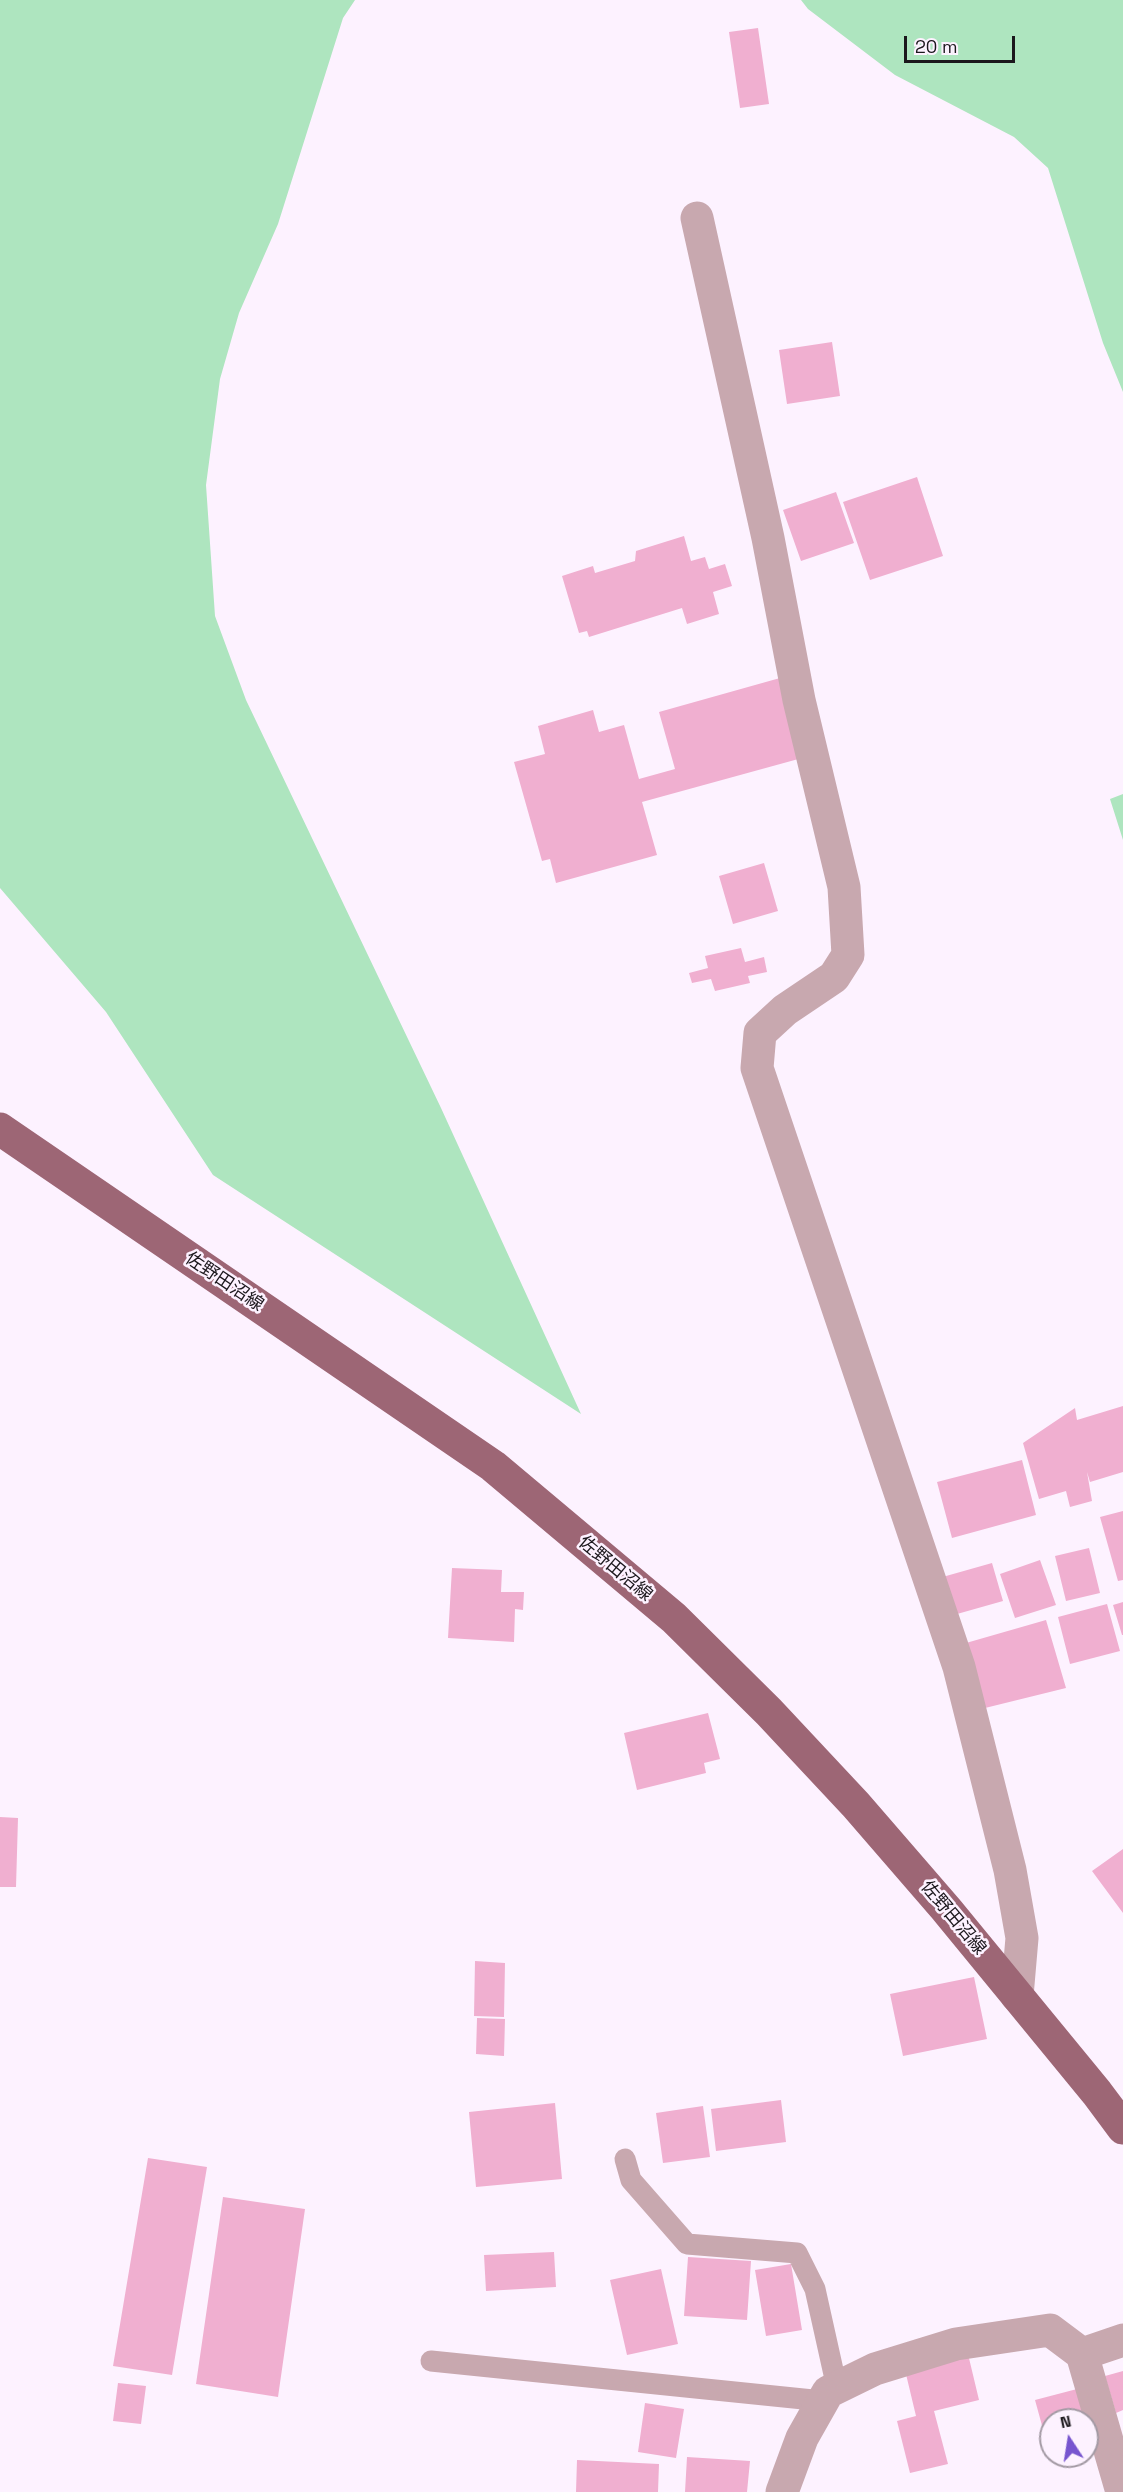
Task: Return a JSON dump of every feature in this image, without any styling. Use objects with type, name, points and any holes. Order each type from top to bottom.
[{"type":"main road","name":"佐野田沼線","points":[[0,1130],[493,1466],[674,1618],[769,1712],[856,1805],[946,1909],[1123,2128]]},
{"type":"street","points":[[697,218],[768,538],[799,700],[844,887],[848,955],[834,977],[814,993],[785,1010],[760,1033],[757,1068],[959,1667],[1011,1870],[1022,1938],[1017,1996]]},
{"type":"street","points":[[782,2492],[802,2438],[830,2394],[875,2369],[956,2344],[1050,2330],[1082,2354],[1122,2492]]},
{"type":"street","points":[[1082,2354],[1123,2340]]},
{"type":"lane","points":[[431,2361],[830,2394],[815,2289],[796,2253],[687,2244],[631,2180],[625,2159]]},
{"type":"green space","points":[[0,0],[355,0],[343,18],[278,224],[239,313],[220,379],[206,485],[215,616],[246,700],[441,1108],[581,1414],[213,1175],[106,1012],[0,888]]},
{"type":"green space","points":[[801,0],[1123,0],[1123,392],[1103,343],[1048,168],[1014,137],[895,75],[808,9]]},
{"type":"green space","points":[[1123,794],[1123,840],[1110,799]]},
{"type":"building","points":[[758,28],[769,104],[740,108],[729,32]]},
{"type":"building","points":[[832,342],[840,396],[787,404],[779,350]]},
{"type":"building","points":[[917,477],[943,556],[870,580],[843,502]]},
{"type":"building","points":[[836,492],[854,543],[801,561],[783,510]]},
{"type":"building","points":[[684,536],[691,561],[705,557],[709,569],[725,564],[732,586],[713,592],[719,614],[687,624],[682,608],[589,637],[587,631],[579,633],[562,576],[593,566],[595,573],[635,561],[636,551]]},
{"type":"building","points":[[780,678],[802,758],[642,802],[657,855],[556,883],[550,859],[542,861],[514,762],[545,754],[538,726],[593,710],[599,732],[624,725],[639,779],[675,769],[659,712]]},
{"type":"building","points":[[764,863],[778,911],[733,924],[719,876]]},
{"type":"building","points":[[741,948],[745,962],[764,957],[767,972],[748,976],[750,983],[715,991],[711,979],[692,983],[689,973],[708,968],[705,956]]},
{"type":"building","points":[[1123,1406],[1123,1472],[1090,1482],[1087,1472],[1092,1501],[1070,1507],[1066,1491],[1039,1499],[1023,1443],[1075,1408],[1077,1420]]},
{"type":"building","points":[[1022,1460],[1036,1515],[952,1538],[937,1482]]},
{"type":"building","points":[[1123,1511],[1123,1580],[1118,1581],[1100,1517]]},
{"type":"building","points":[[1089,1548],[1100,1593],[1066,1601],[1055,1556]]},
{"type":"building","points":[[1040,1560],[1056,1605],[1015,1618],[1000,1574]]},
{"type":"building","points":[[992,1563],[1003,1601],[950,1616],[939,1578]]},
{"type":"building","points":[[452,1568],[502,1570],[501,1592],[524,1592],[523,1610],[515,1609],[514,1642],[448,1638]]},
{"type":"building","points":[[1123,1602],[1123,1635],[1122,1635],[1113,1605]]},
{"type":"building","points":[[1107,1604],[1120,1651],[1070,1664],[1058,1617]]},
{"type":"building","points":[[1046,1620],[1066,1688],[985,1708],[966,1643]]},
{"type":"building","points":[[708,1713],[720,1759],[704,1763],[706,1773],[637,1790],[624,1733]]},
{"type":"building","points":[[0,1817],[18,1818],[16,1887],[0,1887]]},
{"type":"building","points":[[1123,1849],[1123,1913],[1092,1871]]},
{"type":"building","points":[[475,1961],[505,1963],[504,2017],[474,2016]]},
{"type":"building","points":[[974,1977],[987,2039],[903,2056],[890,1994]]},
{"type":"building","points":[[477,2018],[505,2019],[504,2056],[476,2054]]},
{"type":"building","points":[[781,2100],[786,2142],[716,2151],[711,2109]]},
{"type":"building","points":[[555,2103],[562,2179],[476,2187],[469,2112]]},
{"type":"building","points":[[703,2106],[710,2157],[663,2163],[656,2113]]},
{"type":"building","points":[[148,2158],[207,2167],[172,2375],[113,2366]]},
{"type":"building","points":[[223,2197],[305,2209],[278,2397],[196,2384]]},
{"type":"building","points":[[554,2252],[556,2287],[486,2291],[484,2255]]},
{"type":"building","points":[[688,2257],[751,2261],[747,2320],[684,2316]]},
{"type":"building","points":[[791,2264],[802,2330],[766,2336],[755,2270]]},
{"type":"building","points":[[661,2269],[678,2344],[627,2355],[610,2280]]},
{"type":"building","points":[[968,2354],[979,2400],[934,2411],[948,2464],[910,2473],[897,2421],[916,2416],[905,2370]]},
{"type":"building","points":[[1123,2371],[1123,2410],[1116,2413],[1105,2376]]},
{"type":"building","points":[[118,2383],[146,2386],[141,2424],[113,2421]]},
{"type":"building","points":[[1077,2389],[1082,2408],[1039,2408],[1039,2415],[1035,2400]]},
{"type":"building","points":[[645,2403],[684,2409],[676,2458],[638,2452]]},
{"type":"building","points":[[687,2457],[750,2461],[747,2492],[685,2492]]},
{"type":"building","points":[[577,2460],[659,2464],[658,2492],[576,2492]]}]
